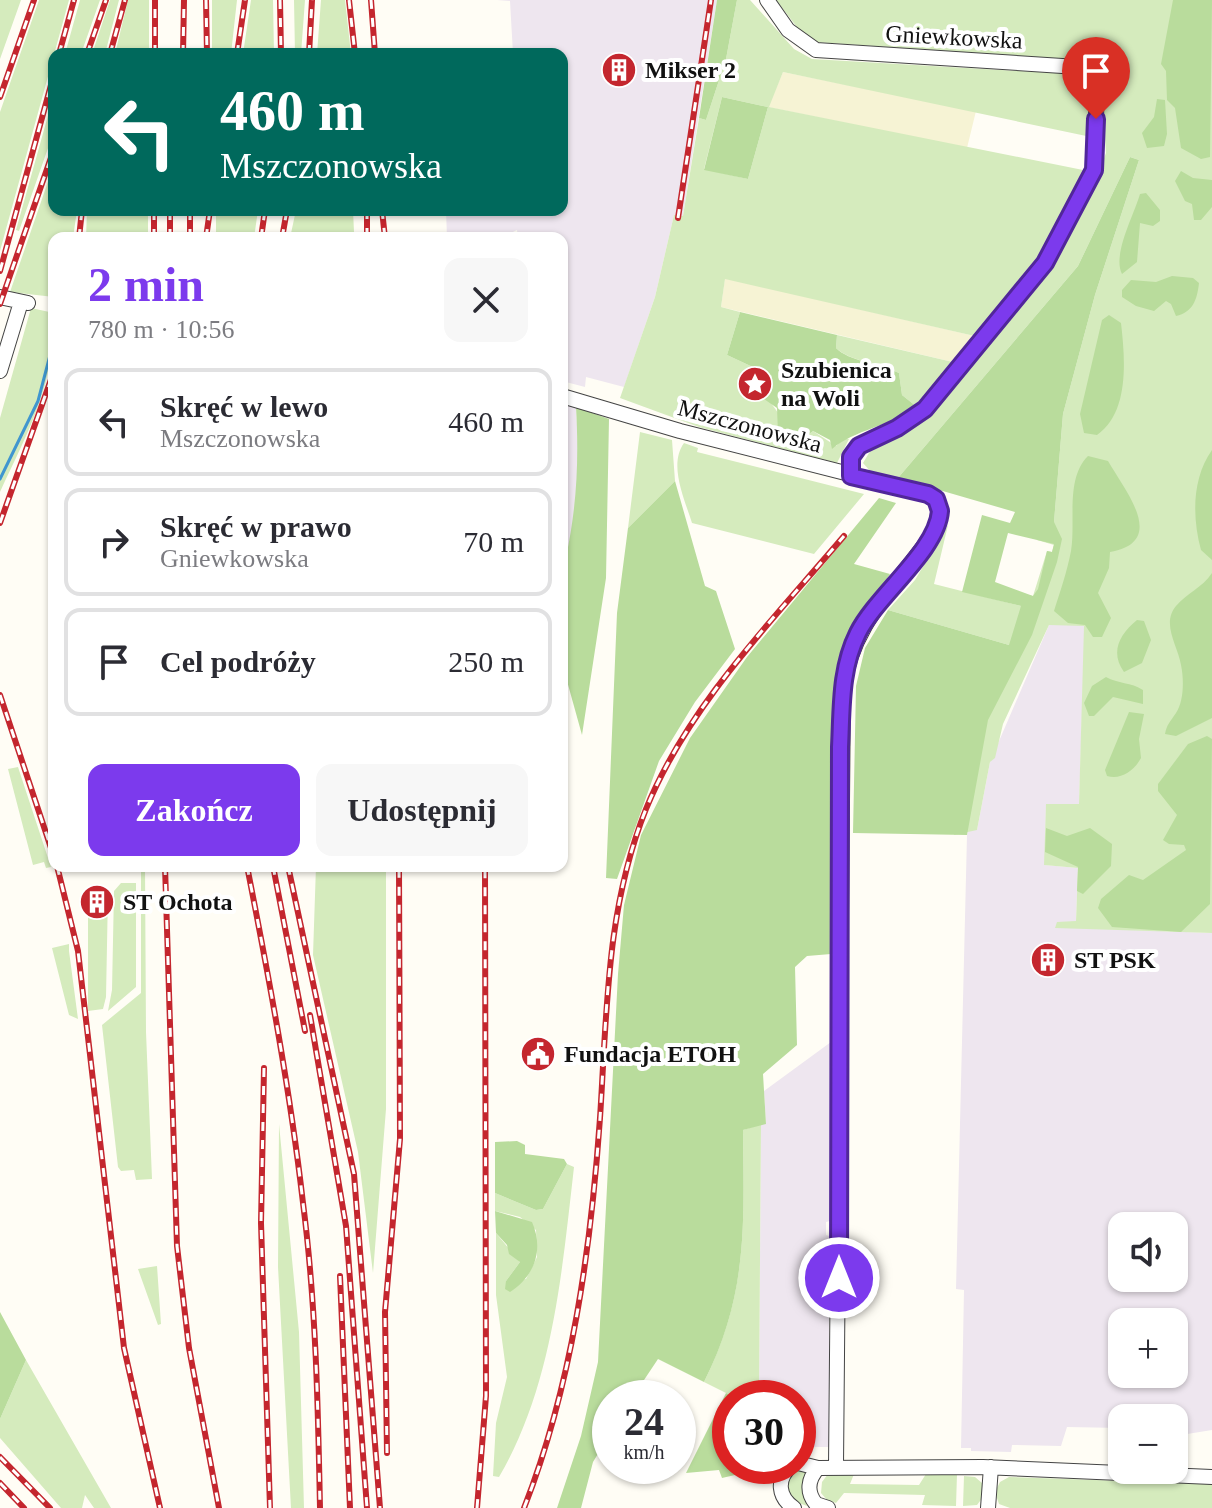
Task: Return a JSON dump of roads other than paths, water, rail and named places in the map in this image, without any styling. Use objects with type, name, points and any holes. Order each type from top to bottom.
[{"type":"street","name":"Gniewkowska","points":[[767,0],[788,30],[816,50],[1078,67],[1091,75],[1097,90],[1094,170],[1045,263],[925,409],[897,428],[859,446],[851,457],[851,476]]},
{"type":"street","points":[[0,297],[25,302],[0,371]]},
{"type":"street","name":"Mszczonowska","points":[[568,398],[680,431],[928,494],[939,504],[936,527],[859,632],[849,654],[843,690],[836,1466]]},
{"type":"street","points":[[818,1507],[809,1488],[812,1474],[818,1468],[836,1466],[991,1467],[1212,1477]]},
{"type":"street","points":[[988,1508],[991,1467]]},
{"type":"street","points":[[781,1484],[783,1498],[792,1508]]},
{"type":"waterway","points":[[0,479],[38,401],[48,363]]},
{"type":"railway","points":[[0,97],[34,0]]},
{"type":"railway","points":[[61,48],[74,0]]},
{"type":"railway","points":[[89,48],[106,0]]},
{"type":"railway","points":[[112,48],[125,0]]},
{"type":"railway","points":[[155,0],[155,48]]},
{"type":"railway","points":[[183,48],[184,0]]},
{"type":"railway","points":[[206,0],[207,48]]},
{"type":"railway","points":[[238,48],[245,0]]},
{"type":"railway","points":[[280,0],[281,48]]},
{"type":"railway","points":[[309,48],[312,0]]},
{"type":"railway","points":[[349,0],[354,48]]},
{"type":"railway","points":[[371,0],[375,48]]},
{"type":"railway","points":[[678,218],[711,0]]},
{"type":"railway","points":[[0,271],[48,96]]},
{"type":"railway","points":[[0,304],[48,166]]},
{"type":"railway","points":[[80,232],[81,216]]},
{"type":"railway","points":[[154,216],[154,232]]},
{"type":"railway","points":[[170,216],[170,232]]},
{"type":"railway","points":[[190,216],[190,232]]},
{"type":"railway","points":[[207,232],[209,216]]},
{"type":"railway","points":[[262,232],[264,216]]},
{"type":"railway","points":[[283,232],[286,216]]},
{"type":"railway","points":[[367,216],[367,232]]},
{"type":"railway","points":[[383,216],[384,232]]},
{"type":"railway","points":[[0,523],[48,388]]},
{"type":"railway","points":[[524,1508],[555,1414],[577,1316],[596,1167],[611,961],[623,884],[633,847],[646,809],[685,734],[734,665],[844,536]]},
{"type":"railway","points":[[0,695],[48,839]]},
{"type":"railway","points":[[58,872],[78,951],[124,1348],[160,1508]]},
{"type":"railway","points":[[165,872],[177,1246],[189,1348],[219,1508]]},
{"type":"railway","points":[[248,872],[298,1161],[316,1355],[320,1508]]},
{"type":"railway","points":[[274,872],[305,1031]]},
{"type":"railway","points":[[289,872],[354,1174],[380,1508]]},
{"type":"railway","points":[[387,1453],[385,1312],[400,1139],[399,872]]},
{"type":"railway","points":[[477,1508],[486,1396],[485,872]]},
{"type":"railway","points":[[310,1015],[346,1226],[367,1508]]},
{"type":"railway","points":[[264,1068],[261,1223],[270,1508]]},
{"type":"railway","points":[[340,1276],[350,1508]]},
{"type":"railway","points":[[0,1457],[50,1508]]},
{"type":"railway","points":[[0,1483],[24,1508]]},
{"type":"place","name":"Mikser 2","points":[[619,70]]},
{"type":"place","name":"Szubienica na Woli","points":[[755,384]]},
{"type":"place","name":"ST Ochota","points":[[97,902]]},
{"type":"place","name":"ST PSK","points":[[1048,960]]},
{"type":"place","name":"Fundacja ETOH","points":[[538,1054]]}]
